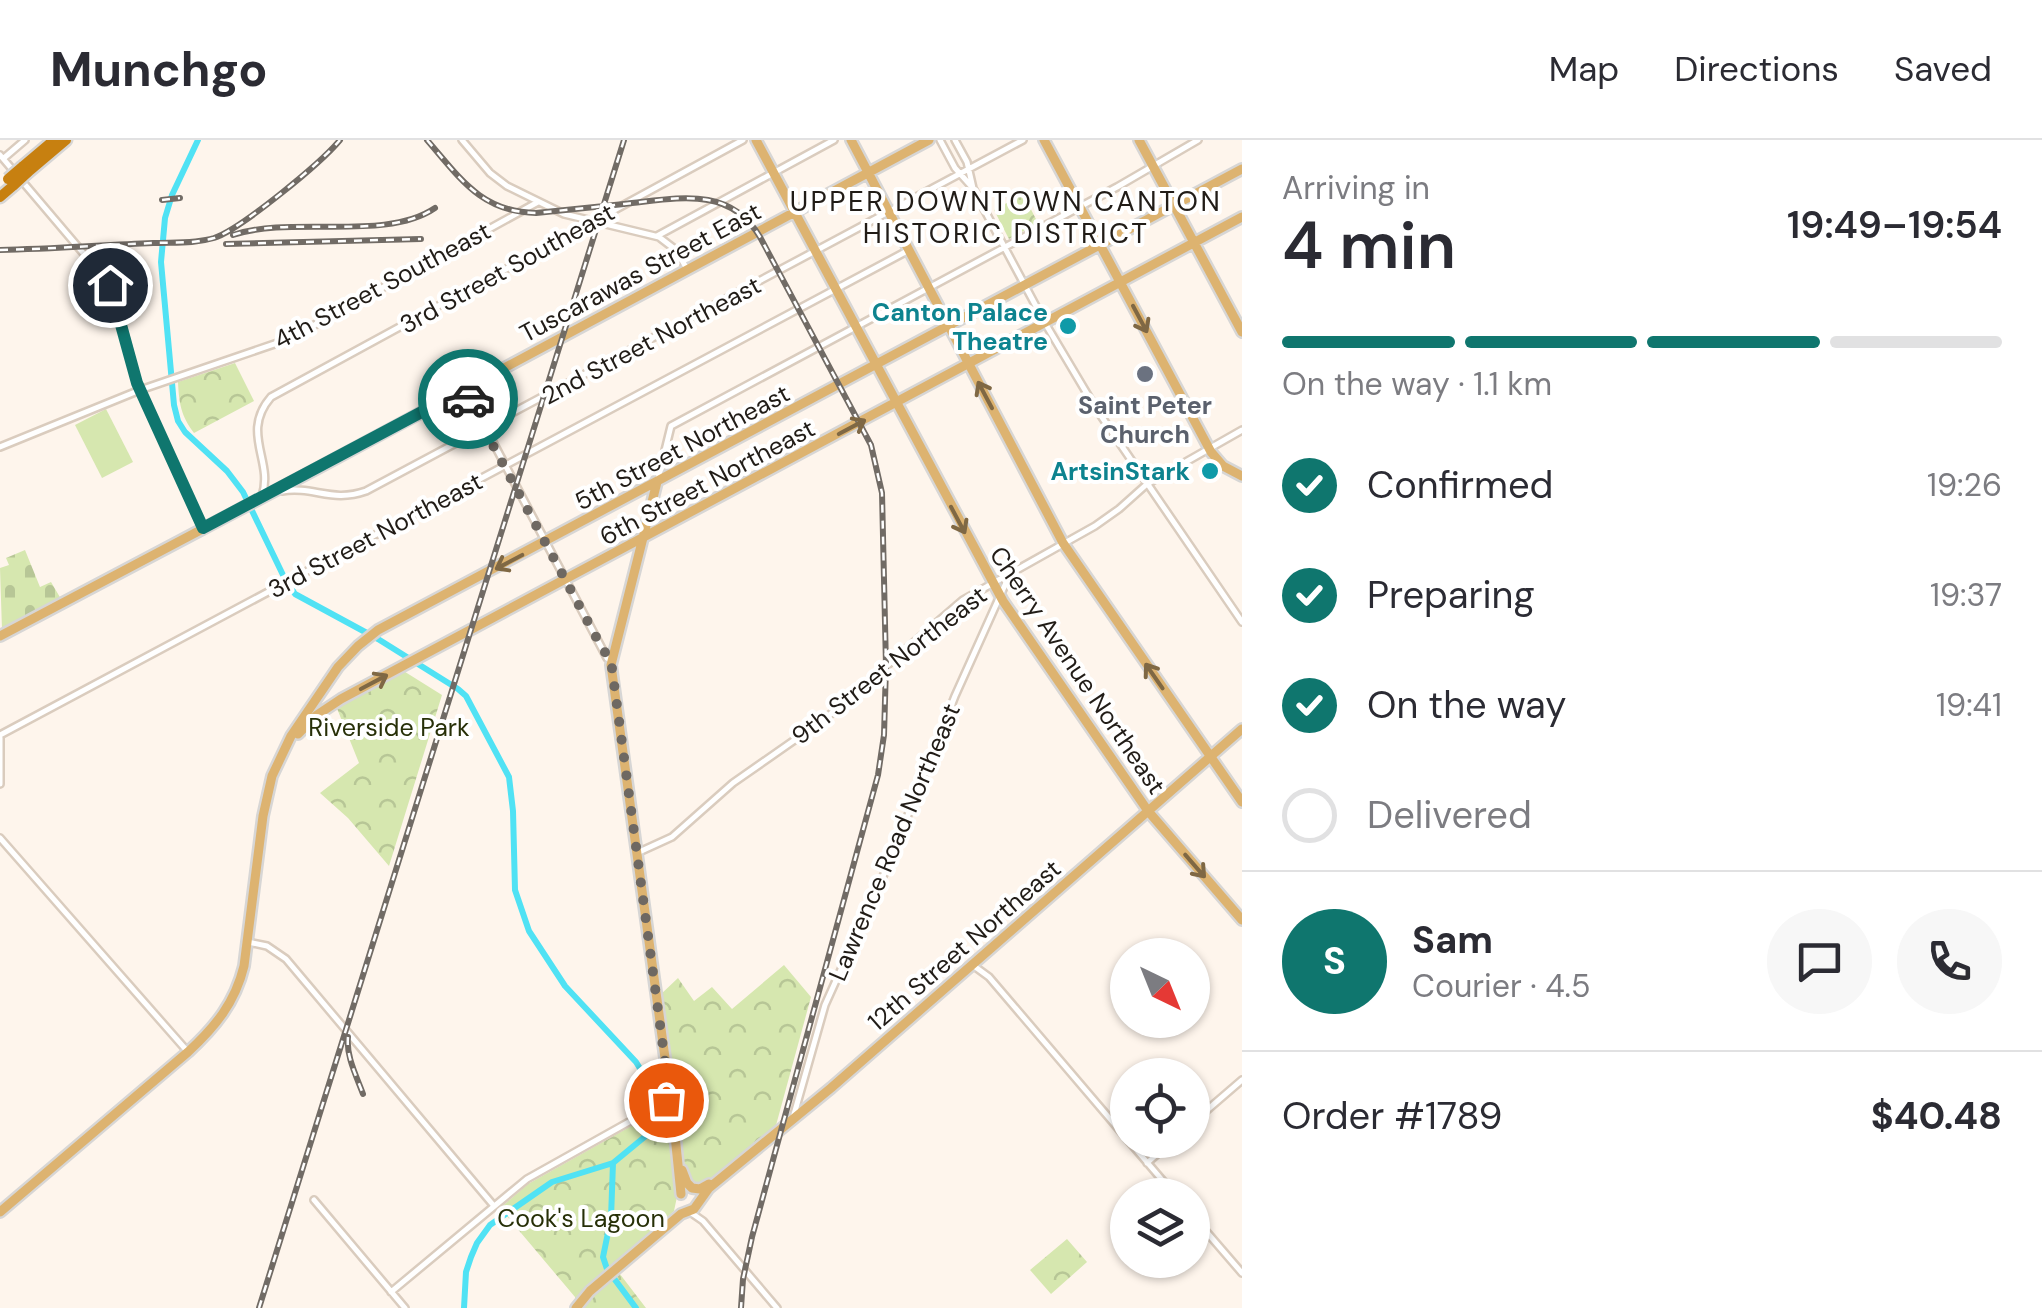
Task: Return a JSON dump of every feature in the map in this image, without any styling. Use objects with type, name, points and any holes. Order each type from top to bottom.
[{"type":"highway","points":[[25,170],[54,140]]},
{"type":"highway","points":[[0,197],[7,183],[66,140]]},
{"type":"main road","name":"Cherry Avenue Northeast","points":[[756,140],[999,595],[1148,811],[1242,920]]},
{"type":"main road","points":[[851,140],[1063,544],[1242,802]]},
{"type":"main road","name":"Tuscarawas Street East","points":[[0,636],[929,140]]},
{"type":"main road","points":[[1044,140],[1208,448],[1221,464],[1242,476]]},
{"type":"main road","points":[[1139,140],[1242,332]]},
{"type":"main road","name":"5th Street Northeast","points":[[0,1212],[188,1052],[228,1009],[241,978],[266,796],[275,768],[290,736],[338,666],[363,641],[1242,169]]},
{"type":"main road","name":"6th Street Northeast","points":[[289,742],[330,705],[1242,218]]},
{"type":"main road","points":[[657,482],[611,661],[667,1100],[678,1154],[686,1183],[694,1189],[732,1171]]},
{"type":"main road","name":"12th Street Northeast","points":[[576,1308],[689,1202],[792,1120],[1242,728]]},
{"type":"main road","points":[[678,1154],[689,1202]]},
{"type":"street","points":[[25,140],[2,157],[112,287],[140,390],[203,528]]},
{"type":"street","points":[[462,140],[500,182],[570,216],[656,236],[672,246],[688,269]]},
{"type":"street","name":"3rd Street Southeast","points":[[261,498],[264,483],[257,420],[271,397],[743,140]]},
{"type":"street","points":[[656,236],[834,140]]},
{"type":"street","points":[[940,140],[959,174],[973,188]]},
{"type":"street","points":[[955,140],[969,168],[973,188],[1095,407],[1242,622]]},
{"type":"street","name":"2nd Street Northeast","points":[[261,498],[294,489],[334,496],[360,494],[1023,140]]},
{"type":"street","points":[[657,482],[671,426],[1198,140]]},
{"type":"street","name":"4th Street Southeast","points":[[0,447],[140,390],[292,338],[538,202]]},
{"type":"street","points":[[570,216],[574,224],[571,233]]},
{"type":"street","name":"3rd Street Northeast","points":[[0,736],[909,250]]},
{"type":"street","points":[[465,389],[611,661]]},
{"type":"street","name":"9th Street Northeast","points":[[636,853],[672,837],[733,783],[826,718],[961,602],[1105,520],[1146,484],[1242,430]]},
{"type":"street","name":"Lawrence Road Northeast","points":[[792,1120],[825,1005],[892,856],[999,595],[1013,571]]},
{"type":"street","points":[[0,736],[0,784]]},
{"type":"street","points":[[0,838],[188,1052]]},
{"type":"street","points":[[248,942],[267,946],[286,959],[494,1206]]},
{"type":"street","points":[[972,964],[989,977],[1110,1119]]},
{"type":"street","points":[[1210,1108],[1242,1080]]},
{"type":"street","points":[[391,1292],[526,1178],[667,1100]]},
{"type":"street","points":[[1144,1158],[1161,1178]]},
{"type":"street","points":[[1148,1162],[1153,1158]]},
{"type":"street","points":[[314,1200],[405,1308]]},
{"type":"street","points":[[689,1202],[777,1308]]},
{"type":"street","points":[[1210,1236],[1242,1273]]},
{"type":"green space","points":[[1023,194],[1038,223],[1009,239],[994,210]]},
{"type":"green space","points":[[235,363],[254,401],[194,433],[182,409],[178,382]]},
{"type":"green space","points":[[106,409],[133,462],[102,478],[75,425]]},
{"type":"green space","points":[[25,550],[40,587],[51,582],[61,599],[2,630],[0,568],[9,565],[6,558]]},
{"type":"green space","name":"Riverside Park","points":[[402,670],[442,695],[389,866],[348,818],[320,793],[359,763],[336,706]]},
{"type":"green space","points":[[784,965],[811,997],[775,1129],[714,1177],[695,1185],[682,1155],[659,996],[678,978],[694,1001],[712,987],[732,1009]]},
{"type":"green space","name":"Cook's Lagoon","points":[[665,1107],[678,1192],[674,1211],[613,1265],[646,1308],[575,1308],[575,1297],[500,1208],[528,1184]]},
{"type":"green space","points":[[1067,1239],[1087,1262],[1051,1294],[1030,1270]]},
{"type":"waterway","points":[[198,140],[165,218],[161,262],[178,421],[243,492],[295,594],[378,639],[466,696],[509,777],[515,890],[529,931],[565,986],[636,1062],[654,1091],[659,1116],[653,1130],[613,1163],[552,1182],[490,1225],[477,1243],[466,1272],[464,1308]]},
{"type":"waterway","points":[[613,1163],[611,1218],[603,1257],[607,1269],[636,1308]]},
{"type":"railway","points":[[0,250],[214,238],[280,194],[340,140]]},
{"type":"railway","points":[[427,140],[473,190],[500,207],[517,211],[536,213],[681,198],[717,202],[733,209],[760,237],[871,445],[882,493],[886,666],[884,735],[878,775],[752,1237],[741,1308]]},
{"type":"railway","points":[[259,1308],[624,140]]},
{"type":"railway","points":[[162,200],[180,198]]},
{"type":"railway","points":[[233,235],[283,227],[391,224],[435,208]]},
{"type":"railway","points":[[226,244],[421,239]]},
{"type":"railway","points":[[348,1037],[350,1058],[363,1094]]},
{"type":"way so far","points":[[468,399],[611,661],[670,1099],[666,1100]]},
{"type":"place","name":"Canton Palace Theatre","points":[[1068,326]]},
{"type":"place","name":"Saint Peter Church","points":[[1145,374]]},
{"type":"place","name":"ArtsinStark","points":[[1210,471]]},
{"type":"district","name":"UPPER DOWNTOWN CANTON HISTORIC DISTRICT","points":[[1006,217]]},
{"type":"route","points":[[110,285],[137,383],[203,528],[465,389],[468,399]]}]
